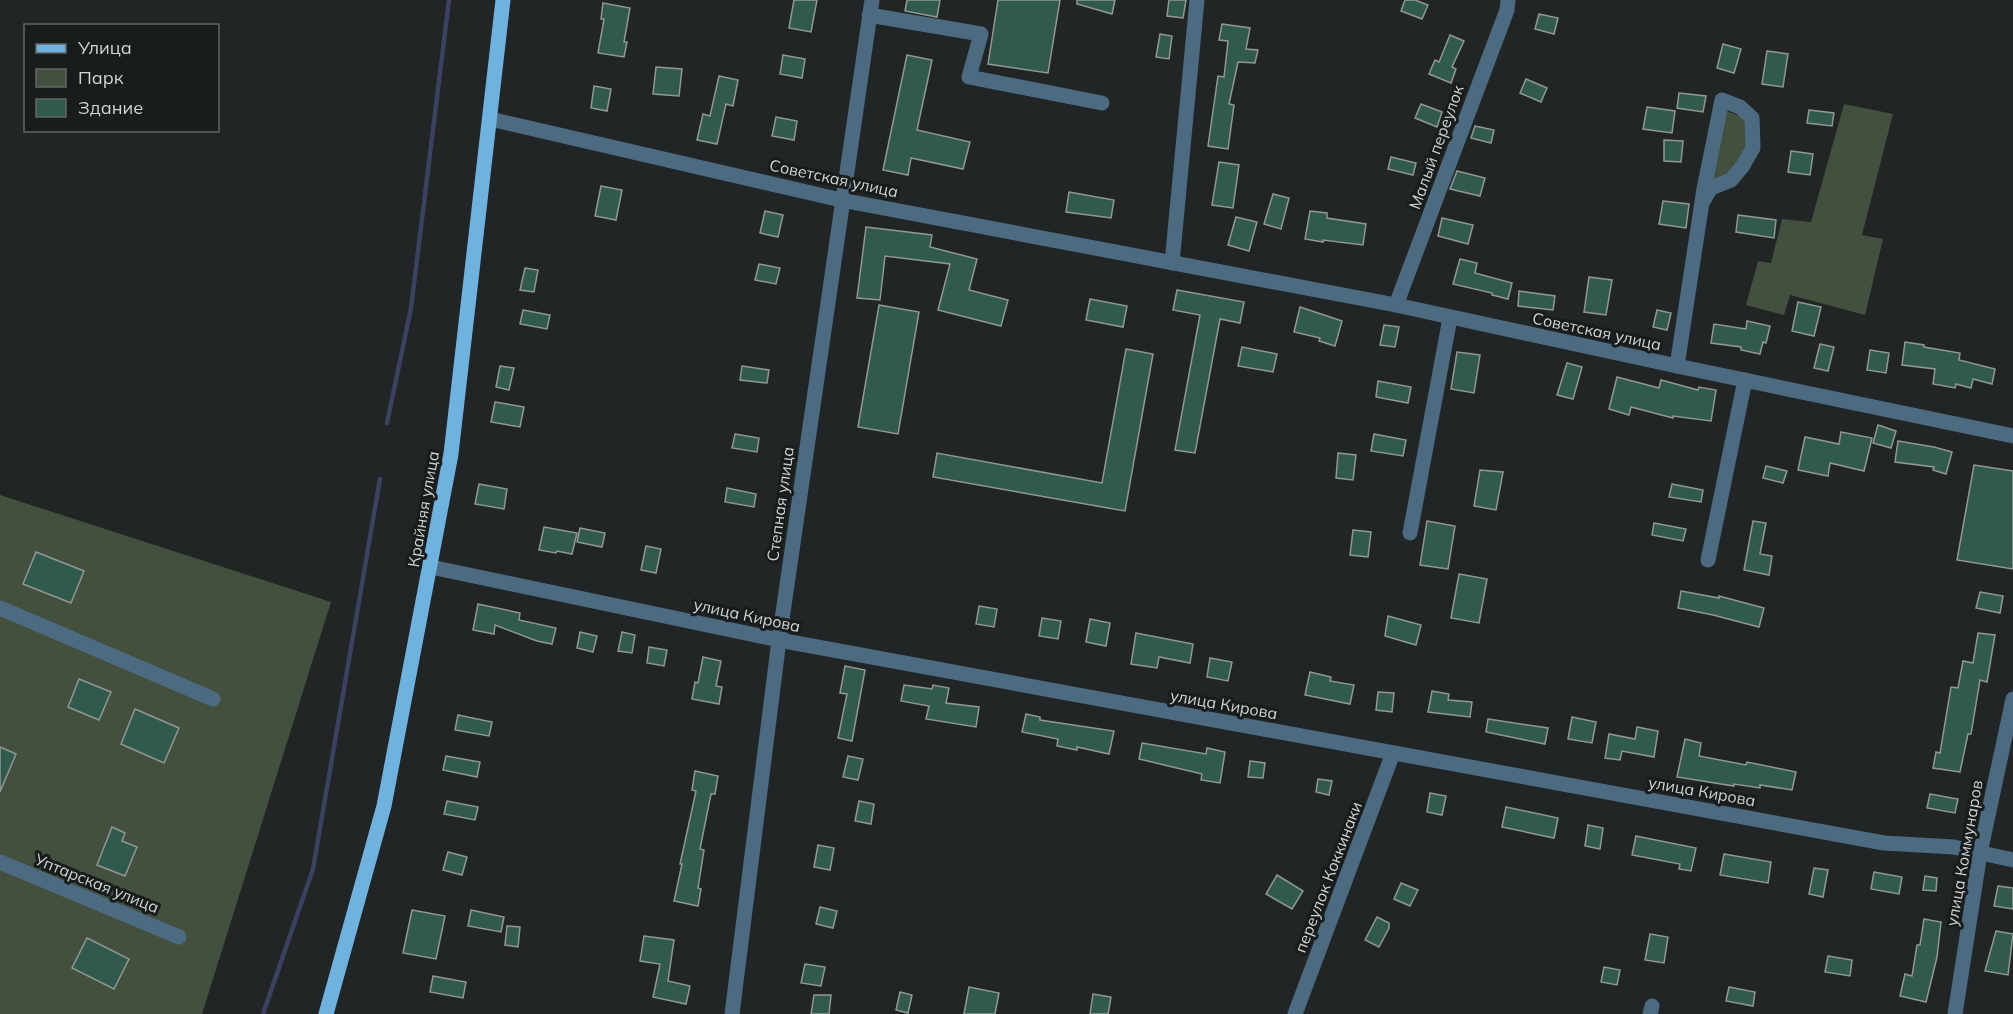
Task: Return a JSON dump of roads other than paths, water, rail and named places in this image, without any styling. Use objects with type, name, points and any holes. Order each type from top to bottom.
[{"type":"main road","name":"Крайняя улица","points":[[326,1014],[384,806],[451,454],[503,0]]},
{"type":"street","points":[[1172,263],[1197,0]]},
{"type":"street","name":"Малый переулок","points":[[1396,305],[1509,0]]},
{"type":"street","points":[[871,8],[981,34],[969,77],[1102,103]]},
{"type":"street","name":"Степная улица","points":[[732,1014],[779,640],[841,200],[871,8]]},
{"type":"street","points":[[1677,366],[1704,189],[1722,100],[1740,107],[1752,118],[1753,148],[1731,180],[1711,188],[1702,203]]},
{"type":"street","name":"Советская улица","points":[[490,119],[841,200],[1396,305],[2013,436]]},
{"type":"street","points":[[1410,533],[1450,318]]},
{"type":"street","points":[[1708,560],[1745,380]]},
{"type":"street","name":"улица Кирова","points":[[431,567],[779,640],[1884,843],[1954,847],[2013,860]]},
{"type":"street","points":[[0,608],[213,699]]},
{"type":"street","name":"улица Коммунаров","points":[[1955,1014],[1980,853],[2013,699]]},
{"type":"street","name":"переулок Коккинаки","points":[[1295,1014],[1394,753]]},
{"type":"street","name":"Уптарская улица","points":[[0,862],[179,937]]},
{"type":"waterway","points":[[387,423],[411,308],[449,0]]},
{"type":"waterway","points":[[263,1014],[313,869],[380,479]]}]
